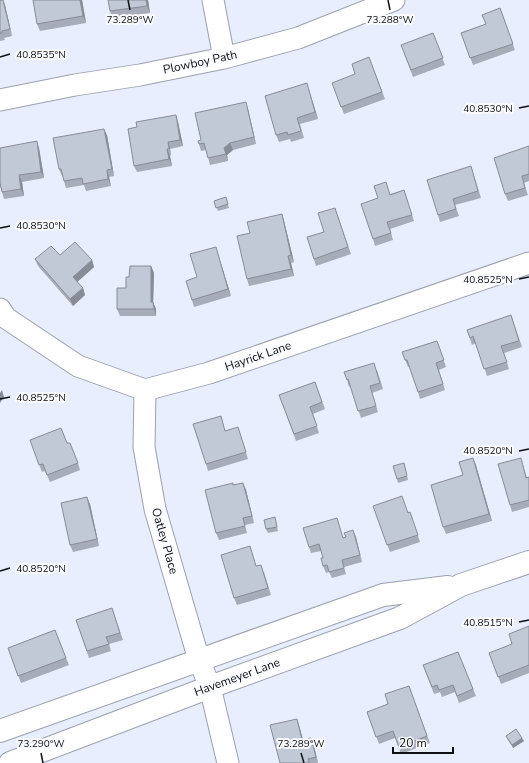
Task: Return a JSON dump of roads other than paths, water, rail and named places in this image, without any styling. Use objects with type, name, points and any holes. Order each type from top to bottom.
[{"type":"street","points":[[213,0],[224,58]]},
{"type":"street","name":"Plowboy Path","points":[[0,100],[75,85],[140,75],[224,58],[298,38],[394,0]]},
{"type":"street","name":"Hayrick Lane","points":[[145,390],[209,374],[529,263]]},
{"type":"street","points":[[0,309],[6,318],[78,366],[145,390]]},
{"type":"street","name":"Oatley Place","points":[[145,390],[144,447],[155,509],[199,660],[210,687],[228,763]]},
{"type":"street","name":"Havemeyer Lane","points":[[10,763],[210,687],[400,618],[461,585],[529,562]]},
{"type":"street","name":"Havemeyer Lane","points":[[0,731],[383,595],[461,585]]}]
